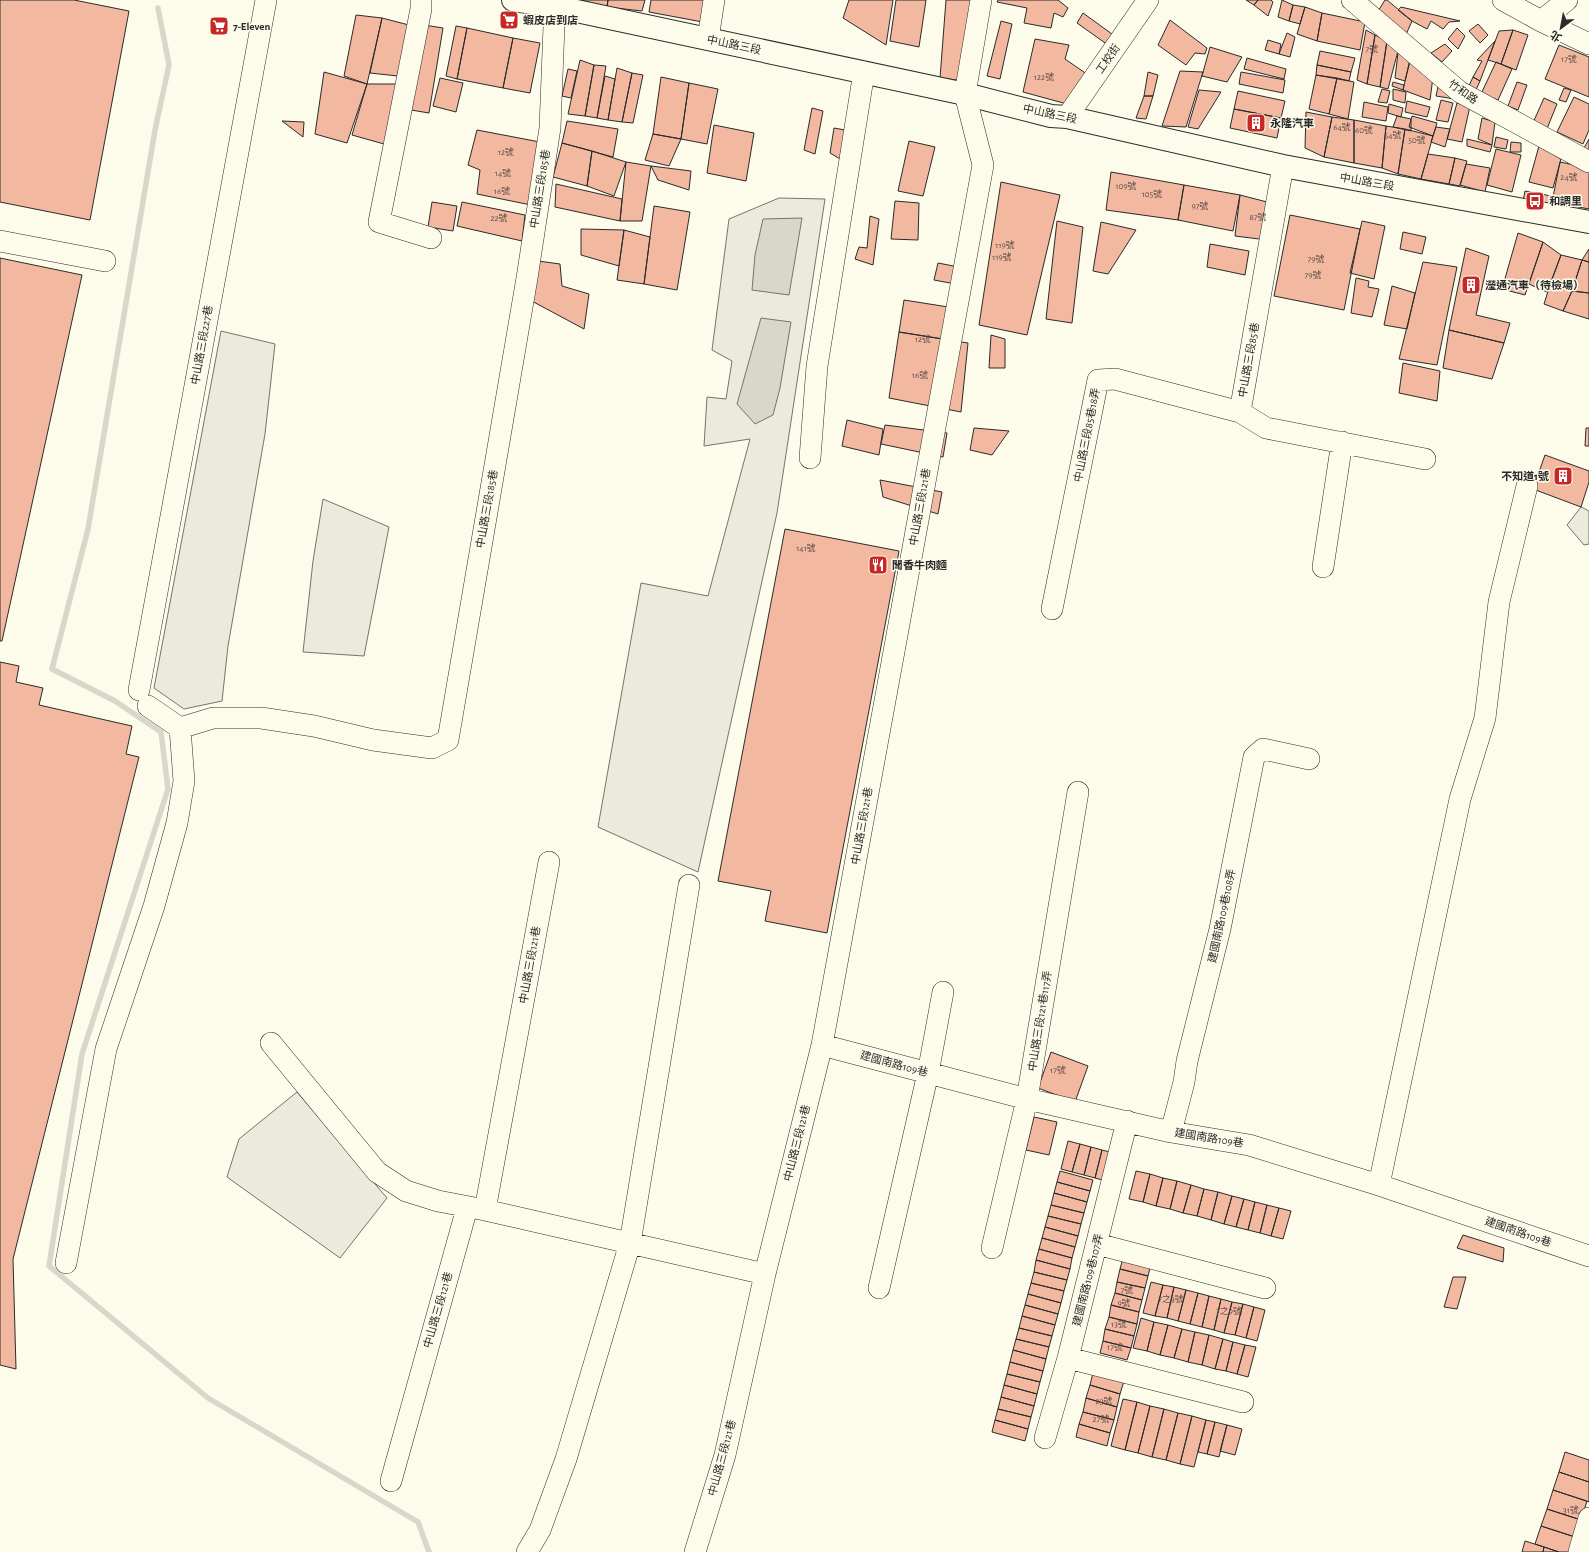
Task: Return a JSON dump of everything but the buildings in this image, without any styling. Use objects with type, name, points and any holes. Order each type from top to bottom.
[{"type":"main road","name":"中山路三段","points":[[513,0],[554,3],[708,39],[965,94],[1051,116],[1067,117],[1283,166],[1589,222]]},
{"type":"street","name":"中山路三段227巷","points":[[180,728],[144,698],[266,0]]},
{"type":"street","points":[[421,0],[421,9],[379,222],[431,238]]},
{"type":"street","points":[[708,39],[714,0]]},
{"type":"street","points":[[965,94],[981,0]]},
{"type":"street","name":"工校街","points":[[1067,117],[1148,0]]},
{"type":"street","name":"竹和路","points":[[1352,0],[1460,92],[1589,162]]},
{"type":"street","points":[[1503,0],[1589,44]]},
{"type":"street","points":[[1542,21],[1567,0]]},
{"type":"street","name":"中山路三段185巷","points":[[180,728],[213,718],[261,718],[314,726],[373,740],[432,748],[448,740],[527,278],[550,128],[554,3]]},
{"type":"street","points":[[810,458],[817,366],[864,72]]},
{"type":"street","name":"中山路三段121巷","points":[[695,1552],[725,1455],[765,1274],[822,1045],[982,165],[965,94]]},
{"type":"street","name":"中山路三段85巷","points":[[1283,166],[1240,412],[1266,428],[1425,459]]},
{"type":"street","points":[[0,241],[105,261]]},
{"type":"street","name":"中山路三段85巷18弄","points":[[1052,609],[1098,380],[1115,379],[1240,412]]},
{"type":"street","points":[[1323,567],[1342,442]]},
{"type":"street","points":[[1379,1185],[1460,799],[1485,718],[1499,602],[1527,486]]},
{"type":"street","points":[[66,1263],[106,1049],[154,906],[177,823],[184,781],[180,728]]},
{"type":"street","name":"建國南路109巷108弄","points":[[1170,1132],[1184,1082],[1187,1060],[1220,929],[1254,757],[1263,749],[1310,760]]},
{"type":"street","name":"中山路三段121巷117弄","points":[[992,1248],[1027,1099],[1078,792]]},
{"type":"street","name":"中山路三段121巷","points":[[391,1481],[476,1209],[548,862]]},
{"type":"street","points":[[527,1552],[540,1530],[566,1459],[630,1243],[689,885]]},
{"type":"street","points":[[879,1288],[928,1073],[942,992]]},
{"type":"street","points":[[271,1043],[377,1172],[406,1191],[476,1209],[765,1274]]},
{"type":"street","name":"建國南路109巷","points":[[822,1045],[1027,1099],[1170,1132],[1249,1145],[1379,1185],[1589,1256]]},
{"type":"street","name":"建國南路109巷107弄","points":[[1045,1438],[1068,1358],[1127,1122]]},
{"type":"street","points":[[1097,1244],[1265,1288]]},
{"type":"street","points":[[1068,1358],[1243,1402]]},
{"type":"street","points":[[1579,1552],[1589,1518]]},
{"type":"shaded area","points":[[779,198],[825,199],[777,513],[698,872],[598,827],[641,583],[708,596],[750,439],[704,446],[707,397],[726,399],[732,361],[712,350],[729,219]]},
{"type":"shaded area","points":[[802,218],[789,295],[752,290],[755,255],[763,219]]},
{"type":"shaded area","points":[[761,318],[791,322],[780,388],[773,415],[755,424],[737,404]]},
{"type":"shaded area","points":[[221,331],[275,344],[265,434],[228,646],[222,701],[184,709],[154,688]]},
{"type":"shaded area","points":[[323,499],[389,527],[364,656],[303,652],[313,561]]},
{"type":"shaded area","points":[[1581,507],[1589,511],[1589,544],[1584,545],[1567,525]]},
{"type":"shaded area","points":[[297,1092],[387,1198],[340,1258],[227,1177],[239,1139]]},
{"type":"waterway","points":[[158,8],[169,65],[155,130],[88,529],[52,669],[115,701],[161,732],[168,789],[82,1054],[49,1266],[208,1398],[418,1522],[429,1552]]},
{"type":"place","name":"蝦皮店到店","points":[[509,20]]},
{"type":"place","name":"7-Eleven","points":[[219,26]]},
{"type":"place","name":"永隆汽車","points":[[1256,123]]},
{"type":"place","name":"和調里","points":[[1535,201]]},
{"type":"place","name":"瀅通汽車（待檢場）","points":[[1471,285]]},
{"type":"place","name":"不知道1號","points":[[1563,476]]},
{"type":"place","name":"聞香牛肉麵","points":[[878,565]]}]
